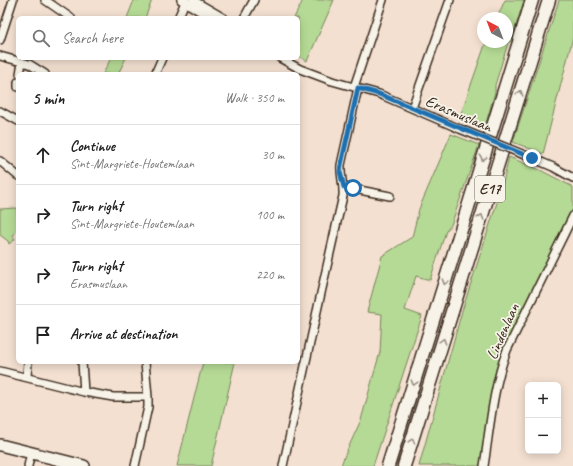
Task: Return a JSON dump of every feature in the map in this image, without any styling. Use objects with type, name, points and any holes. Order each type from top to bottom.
[{"type":"highway","name":"E17","points":[[388,466],[532,0]]},
{"type":"highway","name":"E17","points":[[404,466],[549,0]]},
{"type":"main road","points":[[0,445],[84,466]]},
{"type":"street","points":[[0,40],[13,0]]},
{"type":"street","points":[[45,0],[68,16]]},
{"type":"street","points":[[193,0],[221,16]]},
{"type":"street","points":[[245,16],[254,0]]},
{"type":"street","points":[[283,466],[322,283],[343,196],[344,187],[340,172],[356,88],[383,0]]},
{"type":"street","points":[[412,108],[450,0]]},
{"type":"street","points":[[179,16],[184,1],[208,16]]},
{"type":"street","points":[[0,56],[29,64],[42,72]]},
{"type":"street","points":[[156,72],[161,60]]},
{"type":"street","points":[[284,60],[300,69],[309,71]]},
{"type":"street","points":[[292,60],[309,71]]},
{"type":"street","points":[[20,72],[22,62]]},
{"type":"street","name":"Erasmuslaan","points":[[309,71],[332,81],[379,94],[553,167],[573,178]]},
{"type":"street","points":[[0,111],[16,120]]},
{"type":"street","points":[[0,161],[16,174]]},
{"type":"street","points":[[344,187],[390,196]]},
{"type":"street","name":"Lindenlaan","points":[[484,466],[494,394],[501,365],[573,216]]},
{"type":"street","points":[[27,378],[28,364]]},
{"type":"street","points":[[82,364],[84,392]]},
{"type":"street","points":[[135,466],[147,413],[148,397],[145,364]]},
{"type":"street","points":[[0,371],[84,392],[119,398],[148,397]]},
{"type":"street","points":[[28,466],[31,453]]},
{"type":"green space","points":[[134,0],[152,0],[146,16],[128,16]]},
{"type":"green space","points":[[303,0],[334,0],[307,61],[300,57],[300,16],[295,16]]},
{"type":"green space","points":[[505,0],[524,0],[513,35],[513,12],[500,12]]},
{"type":"green space","points":[[559,0],[573,0],[573,37],[543,154],[513,142]]},
{"type":"green space","points":[[484,48],[506,48],[495,85],[495,92],[484,130],[459,119]]},
{"type":"green space","points":[[110,60],[125,60],[119,72],[104,72]]},
{"type":"green space","points":[[451,134],[479,145],[451,225],[446,231],[430,280],[416,276],[405,310],[422,316],[373,466],[341,466],[361,420],[380,352],[382,314],[367,312],[382,256],[412,237],[419,209]]},
{"type":"green space","points":[[509,157],[540,170],[573,187],[573,208],[513,329],[496,370],[481,466],[419,466],[462,311],[502,187]]},
{"type":"green space","points":[[16,208],[16,232],[13,236],[15,239],[9,244],[8,241],[0,235],[0,209]]},
{"type":"green space","points":[[202,364],[235,364],[211,466],[177,466]]},
{"type":"route","points":[[353,188],[344,187],[340,172],[358,88],[379,94],[532,158]]}]
